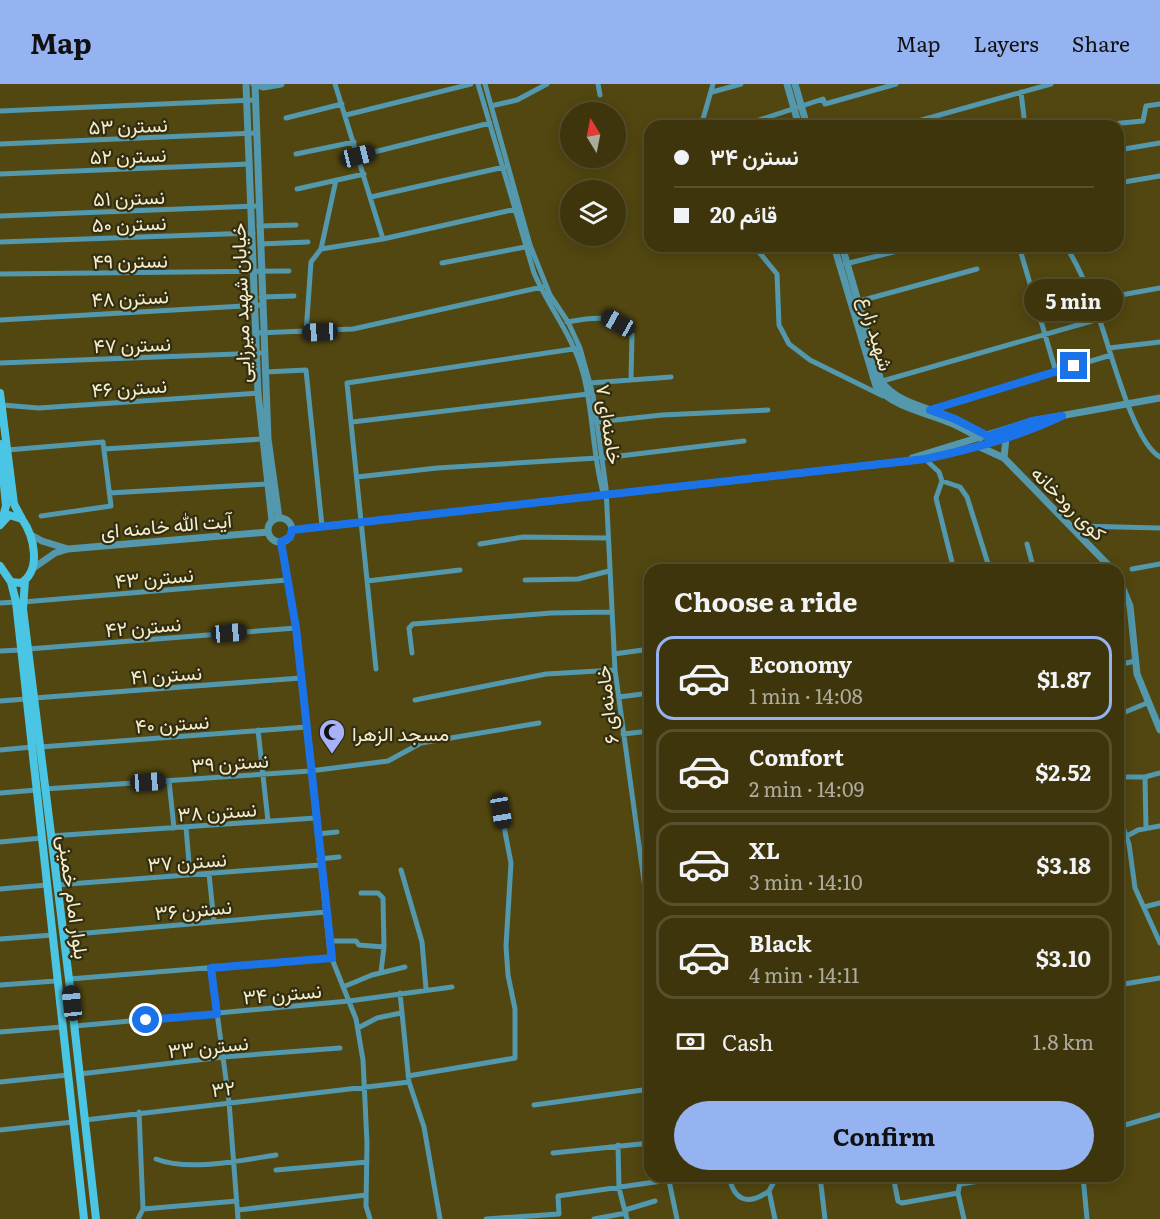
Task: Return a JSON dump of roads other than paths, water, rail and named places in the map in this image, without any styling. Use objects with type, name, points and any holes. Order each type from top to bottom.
[{"type":"main road","points":[[0,393],[6,506],[1,524]]},
{"type":"main road","points":[[0,568],[11,582],[21,583],[32,569],[34,552],[31,534],[14,504],[2,450]]},
{"type":"main road","points":[[1,524],[9,515],[22,519]]},
{"type":"main road","name":"بلوار امام خمینی","points":[[19,602],[25,580]]},
{"type":"main road","name":"بلوار امام خمینی","points":[[11,582],[19,602],[50,867],[56,981],[84,1219]]},
{"type":"main road","name":"بلوار امام خمینی","points":[[52,885],[63,935],[69,979],[96,1219]]},
{"type":"main road","points":[[78,1168],[90,1167]]},
{"type":"street","name":"خیابان شهید میرزایی","points":[[246,84],[253,133]]},
{"type":"street","name":"خیابان شهید میرزایی","points":[[254,84],[257,271],[268,440],[276,520]]},
{"type":"street","points":[[254,84],[269,87],[281,84]]},
{"type":"street","points":[[335,84],[383,239]]},
{"type":"street","points":[[346,115],[471,84]]},
{"type":"street","name":"خامنه‌ای ۷","points":[[478,84],[493,123],[517,208],[543,286]]},
{"type":"street","name":"خامنه‌ای ۷","points":[[485,84],[493,123]]},
{"type":"street","points":[[491,106],[517,100],[547,84]]},
{"type":"street","points":[[598,84],[600,95]]},
{"type":"street","points":[[703,120],[713,84]]},
{"type":"street","points":[[711,92],[741,84]]},
{"type":"street","points":[[787,84],[804,120]]},
{"type":"street","points":[[795,84],[798,120]]},
{"type":"street","points":[[758,120],[823,99],[825,104],[896,84]]},
{"type":"street","points":[[922,120],[1051,84]]},
{"type":"street","points":[[1021,92],[1024,120]]},
{"type":"street","points":[[0,111],[255,100]]},
{"type":"street","points":[[286,118],[342,104]]},
{"type":"street","points":[[1124,123],[1143,121],[1146,106],[1160,104]]},
{"type":"street","points":[[358,156],[493,123]]},
{"type":"street","name":"نسترن ۵۳","points":[[0,144],[253,133]]},
{"type":"street","points":[[296,154],[354,142]]},
{"type":"street","points":[[1124,149],[1160,143]]},
{"type":"street","name":"نسترن ۵۲","points":[[0,174],[254,165]]},
{"type":"street","points":[[371,197],[505,166]]},
{"type":"street","points":[[297,189],[364,174]]},
{"type":"street","points":[[1124,182],[1160,176]]},
{"type":"street","points":[[306,333],[311,262],[321,249],[336,180]]},
{"type":"street","name":"نسترن ۵۱","points":[[0,216],[255,206]]},
{"type":"street","points":[[321,249],[383,239],[517,208]]},
{"type":"street","name":"خامنه‌ای ۷","points":[[517,208],[525,247],[543,286],[566,323],[590,383],[597,422],[604,497]]},
{"type":"street","name":"نسترن ۵۰","points":[[0,242],[257,231],[296,225]]},
{"type":"street","name":"خیابان شهید میرزایی","points":[[257,231],[260,244],[257,271]]},
{"type":"street","points":[[260,244],[308,242]]},
{"type":"street","points":[[442,263],[525,247]]},
{"type":"street","points":[[759,252],[777,274],[778,325],[789,344],[810,360],[884,396],[892,393]]},
{"type":"street","name":"شهید زارع","points":[[837,252],[843,264],[884,396],[955,419],[988,436]]},
{"type":"street","name":"شهید زارع","points":[[842,252],[843,264]]},
{"type":"street","points":[[843,264],[893,252]]},
{"type":"street","points":[[1069,252],[1094,304],[1144,442],[1160,457]]},
{"type":"street","points":[[1021,253],[1056,372]]},
{"type":"street","points":[[855,302],[977,269]]},
{"type":"street","name":"نسترن ۴۹","points":[[0,274],[289,271]]},
{"type":"street","points":[[261,333],[306,333],[353,329],[543,286]]},
{"type":"street","points":[[1094,304],[1110,297],[1160,288]]},
{"type":"street","name":"نسترن ۴۸","points":[[0,320],[260,302],[294,296]]},
{"type":"street","points":[[566,323],[607,317],[628,329],[632,335],[631,378]]},
{"type":"street","points":[[878,382],[1099,319]]},
{"type":"street","points":[[1109,348],[1160,342]]},
{"type":"street","points":[[376,669],[347,383],[577,349]]},
{"type":"street","name":"خامنه‌ای ۷","points":[[577,349],[600,458]]},
{"type":"street","name":"خیابان شهید میرزایی","points":[[262,353],[258,393],[267,484],[276,520]]},
{"type":"street","name":"نسترن ۴۷","points":[[0,363],[262,353]]},
{"type":"street","points":[[926,411],[1111,355]]},
{"type":"street","points":[[265,372],[306,370],[322,526]]},
{"type":"street","points":[[590,383],[631,378],[671,377]]},
{"type":"street","name":"شهید زارع","points":[[878,382],[892,393],[980,438]]},
{"type":"street","name":"نسترن ۴۶","points":[[2,405],[39,408],[258,393]]},
{"type":"street","points":[[352,422],[588,394]]},
{"type":"street","points":[[910,459],[921,453],[988,436],[1032,421],[1160,398]]},
{"type":"street","points":[[597,422],[663,415],[768,410]]},
{"type":"street","points":[[292,530],[604,497],[925,459],[980,447],[1062,416]]},
{"type":"street","points":[[980,447],[1004,458],[1006,438]]},
{"type":"street","points":[[104,449],[262,439]]},
{"type":"street","points":[[357,477],[437,468],[600,458],[744,441]]},
{"type":"street","points":[[2,450],[103,442],[111,506],[41,516]]},
{"type":"street","name":"کوی رودخانه","points":[[1004,458],[1107,564]]},
{"type":"street","points":[[925,459],[939,472],[942,481],[936,498],[952,564]]},
{"type":"street","points":[[942,481],[960,487],[967,497],[988,564]]},
{"type":"street","points":[[109,493],[267,484]]},
{"type":"street","name":"خامنه‌ای ۶","points":[[604,497],[615,670],[644,876]]},
{"type":"street","points":[[276,520],[288,521],[292,530],[290,537],[281,542],[271,538],[268,532],[276,520]]},
{"type":"street","points":[[1073,529],[1078,526],[1160,528]]},
{"type":"street","name":"آیت الله خامنه ای","points":[[68,549],[268,532]]},
{"type":"street","points":[[31,534],[42,541],[68,549]]},
{"type":"street","points":[[480,544],[523,537],[607,538]]},
{"type":"street","points":[[281,542],[296,628],[329,941],[332,958],[358,1028],[365,1089],[366,1206],[370,1219]]},
{"type":"street","points":[[1027,544],[1032,564]]},
{"type":"street","points":[[32,569],[55,553],[68,549]]},
{"type":"street","points":[[1132,569],[1160,564]]},
{"type":"street","points":[[367,581],[459,570]]},
{"type":"street","points":[[525,580],[578,579],[609,571]]},
{"type":"street","name":"نسترن ۴۳","points":[[0,603],[287,580]]},
{"type":"street","points":[[1124,591],[1130,606],[1135,661],[1147,702],[1160,730]]},
{"type":"street","points":[[412,653],[409,628],[413,624],[551,613],[611,612]]},
{"type":"street","name":"نسترن ۴۲","points":[[0,651],[296,628]]},
{"type":"street","points":[[614,654],[644,650]]},
{"type":"street","points":[[1124,664],[1135,661]]},
{"type":"street","points":[[415,700],[546,674],[615,670]]},
{"type":"street","name":"نسترن ۴۱","points":[[0,701],[301,678]]},
{"type":"street","points":[[619,697],[644,694]]},
{"type":"street","points":[[1124,712],[1147,702]]},
{"type":"street","name":"نسترن ۳۹","points":[[0,793],[310,771],[388,761],[421,743],[539,723]]},
{"type":"street","name":"نسترن ۴۰","points":[[0,750],[306,727]]},
{"type":"street","points":[[258,730],[268,821]]},
{"type":"street","points":[[623,734],[644,732]]},
{"type":"street","points":[[1124,777],[1145,777],[1160,773]]},
{"type":"street","points":[[1145,777],[1146,828]]},
{"type":"street","points":[[169,781],[174,828]]},
{"type":"street","name":"۳۲","points":[[85,1120],[229,1102],[365,1089],[515,1058],[515,1009],[508,975],[506,946],[511,863],[501,811]]},
{"type":"street","name":"نسترن ۳۸","points":[[0,842],[315,818]]},
{"type":"street","points":[[1125,836],[1146,828],[1160,826]]},
{"type":"street","points":[[186,827],[190,875]]},
{"type":"street","points":[[317,834],[337,832]]},
{"type":"street","points":[[1124,833],[1136,888],[1160,943]]},
{"type":"street","name":"نسترن ۳۷","points":[[0,889],[209,874],[320,862],[339,856]]},
{"type":"street","points":[[400,870],[422,942],[426,989]]},
{"type":"street","points":[[209,874],[214,922]]},
{"type":"street","points":[[361,893],[381,895],[384,947],[381,972]]},
{"type":"street","points":[[1143,907],[1160,903]]},
{"type":"street","name":"نسترن ۳۶","points":[[63,935],[326,912]]},
{"type":"street","points":[[0,939],[53,935]]},
{"type":"street","points":[[329,941],[356,941],[359,945],[384,947]]},
{"type":"street","points":[[69,979],[332,958]]},
{"type":"street","points":[[343,987],[381,972],[405,967]]},
{"type":"street","points":[[211,968],[229,1102],[238,1219]]},
{"type":"street","points":[[1124,984],[1160,978]]},
{"type":"street","points":[[0,984],[56,981]]},
{"type":"street","name":"نسترن ۳۴","points":[[75,1026],[349,1001],[452,987]]},
{"type":"street","points":[[400,993],[409,1079],[424,1127],[440,1219]]},
{"type":"street","points":[[358,1028],[377,1018],[401,1013]]},
{"type":"street","points":[[0,1032],[62,1027]]},
{"type":"street","name":"نسترن ۳۳","points":[[80,1074],[223,1057],[340,1048]]},
{"type":"street","points":[[0,1082],[68,1075]]},
{"type":"street","points":[[534,1105],[644,1090]]},
{"type":"street","points":[[138,1219],[143,1209],[139,1112]]},
{"type":"street","points":[[1124,1125],[1160,1115]]},
{"type":"street","points":[[0,1130],[73,1122]]},
{"type":"street","points":[[553,1153],[644,1143]]},
{"type":"street","points":[[618,1145],[619,1188],[626,1214]]},
{"type":"street","points":[[156,1159],[172,1163],[234,1161],[276,1155]]},
{"type":"street","points":[[276,1170],[367,1162]]},
{"type":"street","points":[[486,1219],[559,1214],[558,1196],[648,1182]]},
{"type":"street","points":[[669,1182],[676,1219]]},
{"type":"street","points":[[731,1182],[736,1196],[748,1200],[769,1191],[774,1182]]},
{"type":"street","points":[[821,1182],[825,1219]]},
{"type":"street","points":[[894,1182],[898,1201],[902,1203],[958,1193]]},
{"type":"street","points":[[964,1219],[958,1193],[961,1184],[973,1182]]},
{"type":"street","points":[[1084,1182],[1087,1219]]},
{"type":"street","points":[[769,1191],[775,1219]]},
{"type":"street","points":[[238,1210],[366,1195]]},
{"type":"street","points":[[143,1209],[237,1201]]},
{"type":"street","points":[[594,1218],[626,1214],[655,1202]]},
{"type":"place","name":"مسجد الزهرا","points":[[332,755]]}]
